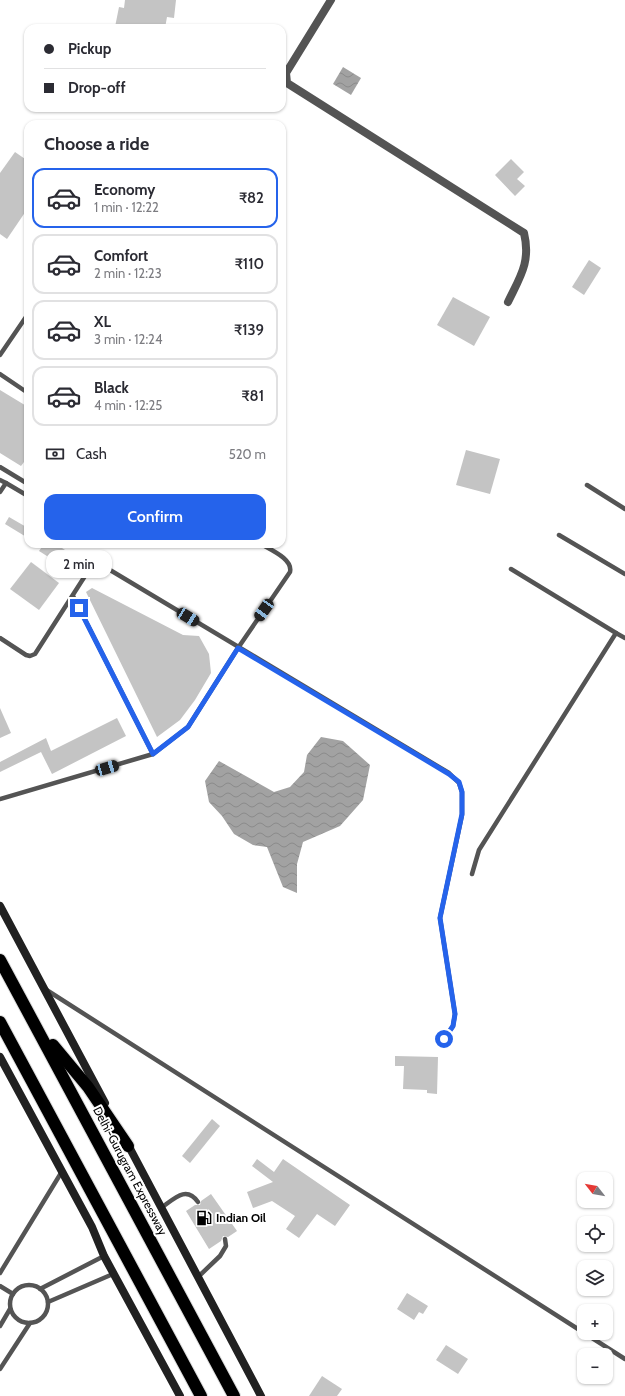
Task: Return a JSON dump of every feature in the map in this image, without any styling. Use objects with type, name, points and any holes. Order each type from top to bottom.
[{"type":"highway","name":"Delhi-Gurugram Expressway","points":[[0,960],[37,1026],[234,1396]]},
{"type":"highway","points":[[0,1022],[201,1396]]},
{"type":"highway","points":[[37,1026],[88,1087],[128,1146]]},
{"type":"main road","points":[[0,906],[261,1396]]},
{"type":"main road","points":[[0,1057],[61,1173],[92,1226],[113,1274],[180,1396]]},
{"type":"street","points":[[330,0],[286,73],[287,83],[524,232],[527,255],[525,266],[508,302]]},
{"type":"lane","points":[[0,355],[24,320]]},
{"type":"lane","points":[[0,374],[24,390]]},
{"type":"lane","points":[[0,467],[24,482]]},
{"type":"lane","points":[[0,480],[24,494]]},
{"type":"lane","points":[[0,492],[6,483]]},
{"type":"lane","points":[[587,485],[625,509]]},
{"type":"lane","points":[[559,535],[625,574]]},
{"type":"lane","points":[[0,798],[153,754],[188,727],[238,648],[290,572],[289,563],[267,548]]},
{"type":"lane","points":[[0,638],[26,655],[30,656],[35,654],[92,565],[96,563],[100,564],[449,774],[459,782],[462,792],[462,814],[440,918],[455,1014],[453,1026],[444,1039]]},
{"type":"lane","points":[[511,569],[616,634],[625,638]]},
{"type":"lane","points":[[73,596],[153,754]]},
{"type":"lane","points":[[472,874],[478,850],[616,634]]},
{"type":"lane","points":[[42,986],[625,1360]]},
{"type":"lane","points":[[0,1273],[61,1173]]},
{"type":"lane","points":[[161,1208],[178,1197],[186,1194],[193,1195],[198,1202]]},
{"type":"lane","points":[[198,1277],[220,1256],[226,1246],[224,1239]]},
{"type":"lane","points":[[40,1289],[104,1256]]},
{"type":"lane","points":[[48,1302],[113,1274]]},
{"type":"lane","points":[[0,1326],[10,1309],[13,1294],[25,1285],[40,1289],[46,1296],[48,1302],[48,1307],[44,1316],[40,1320],[30,1323],[16,1318],[10,1309]]},
{"type":"lane","points":[[0,1286],[13,1294]]},
{"type":"lane","points":[[0,1369],[30,1323]]},
{"type":"water","points":[[343,67],[361,78],[351,95],[333,84]]},
{"type":"water","points":[[321,737],[343,741],[370,765],[363,800],[340,826],[303,842],[297,864],[297,893],[283,887],[267,847],[253,845],[234,834],[222,816],[209,802],[205,781],[219,761],[274,792],[290,787],[304,772],[307,755]]},
{"type":"building","points":[[125,0],[176,0],[174,18],[167,17],[166,24],[116,24],[119,7],[124,8]]},
{"type":"building","points":[[15,152],[24,158],[24,214],[7,239],[0,234],[0,173]]},
{"type":"building","points":[[511,159],[524,172],[517,179],[525,186],[515,196],[495,175]]},
{"type":"building","points":[[589,260],[601,268],[584,295],[572,287]]},
{"type":"building","points":[[453,297],[490,317],[474,346],[437,325]]},
{"type":"building","points":[[0,390],[24,405],[24,462],[21,466],[0,453]]},
{"type":"building","points":[[466,450],[500,459],[490,494],[456,485]]},
{"type":"building","points":[[9,517],[24,526],[24,536],[5,524]]},
{"type":"building","points":[[41,548],[62,548],[77,558],[69,570],[39,551]]},
{"type":"building","points":[[31,562],[59,583],[39,610],[10,589]]},
{"type":"building","points":[[92,588],[183,635],[199,636],[209,654],[211,673],[195,700],[180,720],[157,737],[86,592]]},
{"type":"building","points":[[0,708],[11,733],[0,738]]},
{"type":"building","points":[[117,718],[126,736],[52,774],[41,752],[0,772],[0,762],[46,738],[51,751]]},
{"type":"building","points":[[395,1056],[438,1057],[437,1094],[427,1093],[427,1090],[403,1089],[404,1066],[395,1066]]},
{"type":"building","points":[[212,1119],[220,1126],[190,1163],[182,1156]]},
{"type":"building","points":[[257,1159],[274,1172],[283,1159],[350,1205],[335,1226],[317,1214],[299,1238],[286,1229],[295,1216],[272,1201],[253,1208],[247,1192],[273,1182],[252,1166]]},
{"type":"building","points":[[211,1194],[237,1231],[228,1237],[223,1236],[221,1241],[209,1249],[186,1211],[195,1205],[200,1205],[201,1201]]},
{"type":"building","points":[[407,1293],[428,1306],[423,1314],[419,1312],[414,1320],[397,1309]]},
{"type":"building","points":[[446,1345],[468,1359],[458,1374],[436,1360]]},
{"type":"building","points":[[322,1376],[342,1389],[337,1396],[309,1396]]},
{"type":"place","name":"Indian Oil","points":[[204,1218]]},
{"type":"route","points":[[79,608],[153,754],[188,727],[238,648],[449,774],[459,782],[462,792],[462,814],[440,918],[455,1014],[453,1026],[444,1039]]}]
